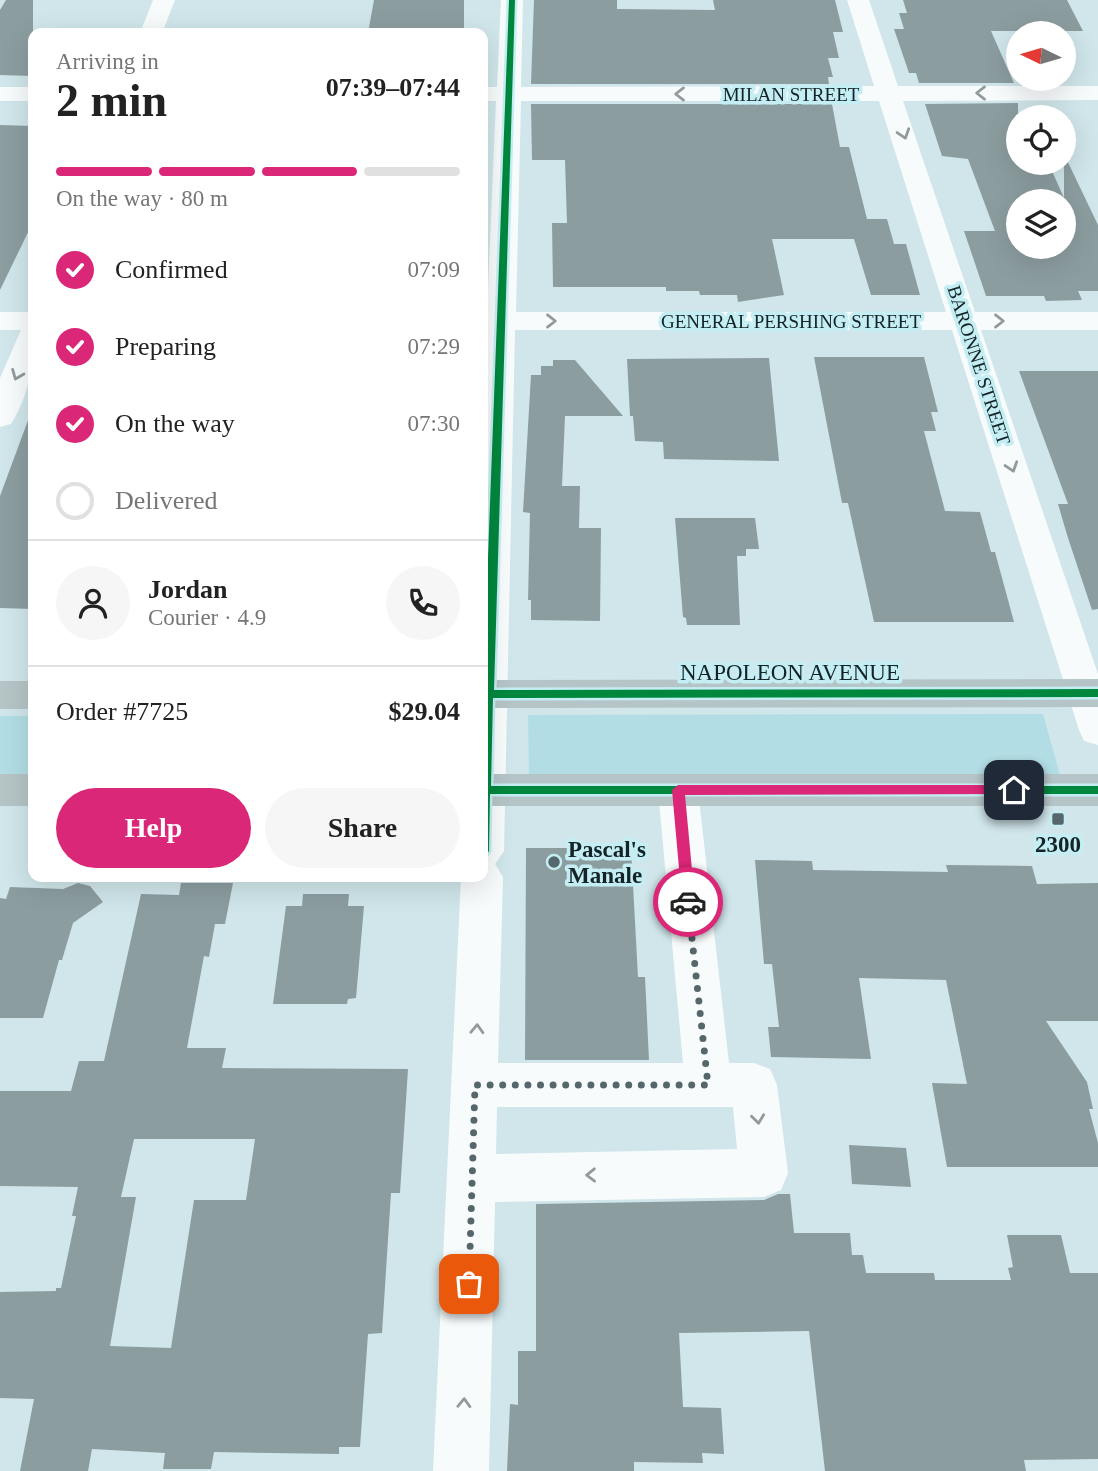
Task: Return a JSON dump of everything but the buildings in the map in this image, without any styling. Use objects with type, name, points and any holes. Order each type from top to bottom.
[{"type":"main road","name":"NAPOLEON AVENUE","points":[[488,694],[1092,693]]},
{"type":"main road","points":[[0,695],[28,695]]},
{"type":"main road","points":[[0,790],[28,790]]},
{"type":"main road","points":[[488,790],[1098,790]]},
{"type":"street","points":[[153,28],[164,0]]},
{"type":"street","points":[[488,570],[496,94],[512,0]]},
{"type":"street","name":"BARONNE STREET","points":[[858,0],[1092,693],[1098,730]]},
{"type":"street","name":"MILAN STREET","points":[[496,94],[1098,93]]},
{"type":"street","points":[[0,94],[28,94]]},
{"type":"street","points":[[0,321],[28,321]]},
{"type":"street","name":"GENERAL PERSHING STREET","points":[[492,321],[1098,321]]},
{"type":"street","points":[[0,417],[28,346]]},
{"type":"street","points":[[678,790],[708,1085]]},
{"type":"street","points":[[461,1471],[482,882]]},
{"type":"street","points":[[473,1178],[764,1173],[754,1084],[475,1085]]},
{"type":"shaded area","points":[[1043,714],[1060,775],[529,776],[528,715]]},
{"type":"shaded area","points":[[0,716],[28,716],[28,777],[0,777]]},
{"type":"cycle path","points":[[488,704],[512,0]]},
{"type":"cycle path","points":[[488,694],[1098,693]]},
{"type":"cycle path","points":[[488,790],[1098,790]]},
{"type":"way so far","points":[[469,1284],[475,1085],[708,1085],[688,902]]},
{"type":"place","name":"2300","points":[[1058,819]]},
{"type":"place","name":"Pascal's Manale","points":[[554,862]]},
{"type":"route","points":[[688,902],[678,790],[1014,790]]}]
